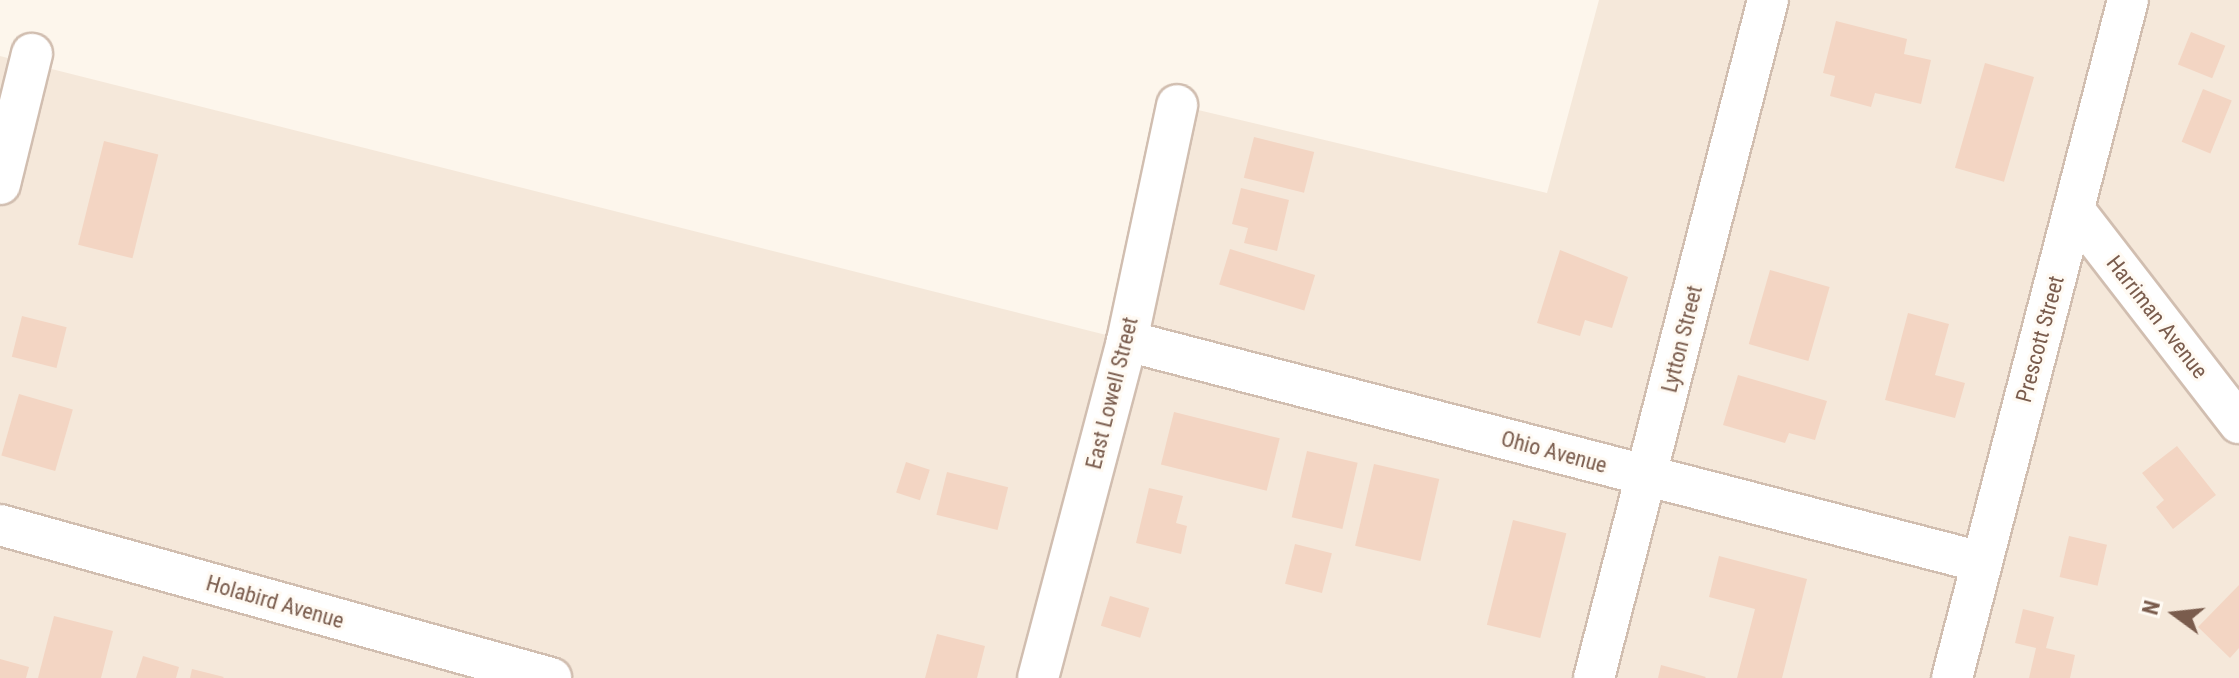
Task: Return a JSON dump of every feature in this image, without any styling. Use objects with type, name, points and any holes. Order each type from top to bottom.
[{"type":"street","name":"Lytton Street","points":[[1594,678],[1768,0]]},
{"type":"street","name":"Prescott Street","points":[[1952,678],[2128,0]]},
{"type":"street","points":[[0,184],[32,54]]},
{"type":"street","name":"East Lowell Street","points":[[1038,678],[1127,341],[1177,105]]},
{"type":"street","name":"Harriman Avenue","points":[[2075,211],[2239,423]]},
{"type":"street","name":"Ohio Avenue","points":[[1127,341],[1981,562]]},
{"type":"street","name":"Holabird Avenue","points":[[0,525],[475,668],[551,678]]},
{"type":"shaded area","points":[[1599,0],[2239,0],[2239,678],[0,678],[0,56],[1126,340],[1177,105],[1547,193]]},
{"type":"building","points":[[1836,21],[1907,39],[1904,54],[1931,60],[1921,104],[1875,93],[1871,107],[1830,96],[1835,76],[1823,73]]},
{"type":"building","points":[[2191,32],[2225,46],[2212,78],[2178,64]]},
{"type":"building","points":[[1985,63],[2034,77],[2004,182],[1955,168]]},
{"type":"building","points":[[2203,89],[2232,101],[2210,153],[2182,142]]},
{"type":"building","points":[[1254,137],[1314,152],[1304,193],[1244,178]]},
{"type":"building","points":[[104,141],[158,155],[132,258],[78,245]]},
{"type":"building","points":[[1241,188],[1289,200],[1277,251],[1244,243],[1248,228],[1232,224]]},
{"type":"building","points":[[1230,249],[1315,275],[1304,310],[1219,284]]},
{"type":"building","points":[[1560,250],[1628,277],[1612,328],[1585,320],[1580,336],[1537,323]]},
{"type":"building","points":[[1770,270],[1830,287],[1808,361],[1749,344]]},
{"type":"building","points":[[1908,313],[1949,324],[1935,375],[1965,383],[1955,418],[1885,400]]},
{"type":"building","points":[[22,316],[67,327],[56,368],[12,357]]},
{"type":"building","points":[[1738,375],[1827,401],[1815,440],[1789,433],[1785,443],[1723,425]]},
{"type":"building","points":[[19,394],[73,409],[55,471],[1,456]]},
{"type":"building","points":[[1174,412],[1280,438],[1267,491],[1161,464]]},
{"type":"building","points":[[2177,446],[2216,495],[2173,529],[2156,507],[2164,500],[2142,473]]},
{"type":"building","points":[[1307,451],[1358,463],[1342,529],[1292,517]]},
{"type":"building","points":[[906,462],[930,470],[920,500],[896,492]]},
{"type":"building","points":[[1374,464],[1439,479],[1420,561],[1355,546]]},
{"type":"building","points":[[947,472],[1008,487],[997,530],[936,515]]},
{"type":"building","points":[[1149,488],[1183,496],[1176,523],[1187,526],[1181,554],[1136,543]]},
{"type":"building","points":[[1513,520],[1566,533],[1540,638],[1487,625]]},
{"type":"building","points":[[2069,536],[2107,545],[2098,586],[2060,577]]},
{"type":"building","points":[[1295,544],[1332,553],[1322,593],[1285,584]]},
{"type":"building","points":[[1719,556],[1807,579],[1782,678],[1737,678],[1755,609],[1709,597]]},
{"type":"building","points":[[2239,585],[2239,648],[2230,658],[2198,627]]},
{"type":"building","points":[[1110,596],[1149,608],[1140,638],[1101,626]]},
{"type":"building","points":[[2023,609],[2054,617],[2046,648],[2075,655],[2070,678],[2029,678],[2036,648],[2015,643]]},
{"type":"building","points":[[54,616],[113,631],[101,678],[38,678]]},
{"type":"building","points":[[937,634],[985,646],[977,678],[925,678]]},
{"type":"building","points":[[143,656],[179,667],[176,678],[136,678]]},
{"type":"building","points":[[0,659],[29,667],[26,678],[0,678]]},
{"type":"building","points":[[1661,665],[1706,677],[1658,678]]},
{"type":"building","points":[[192,669],[224,677],[190,678]]}]
